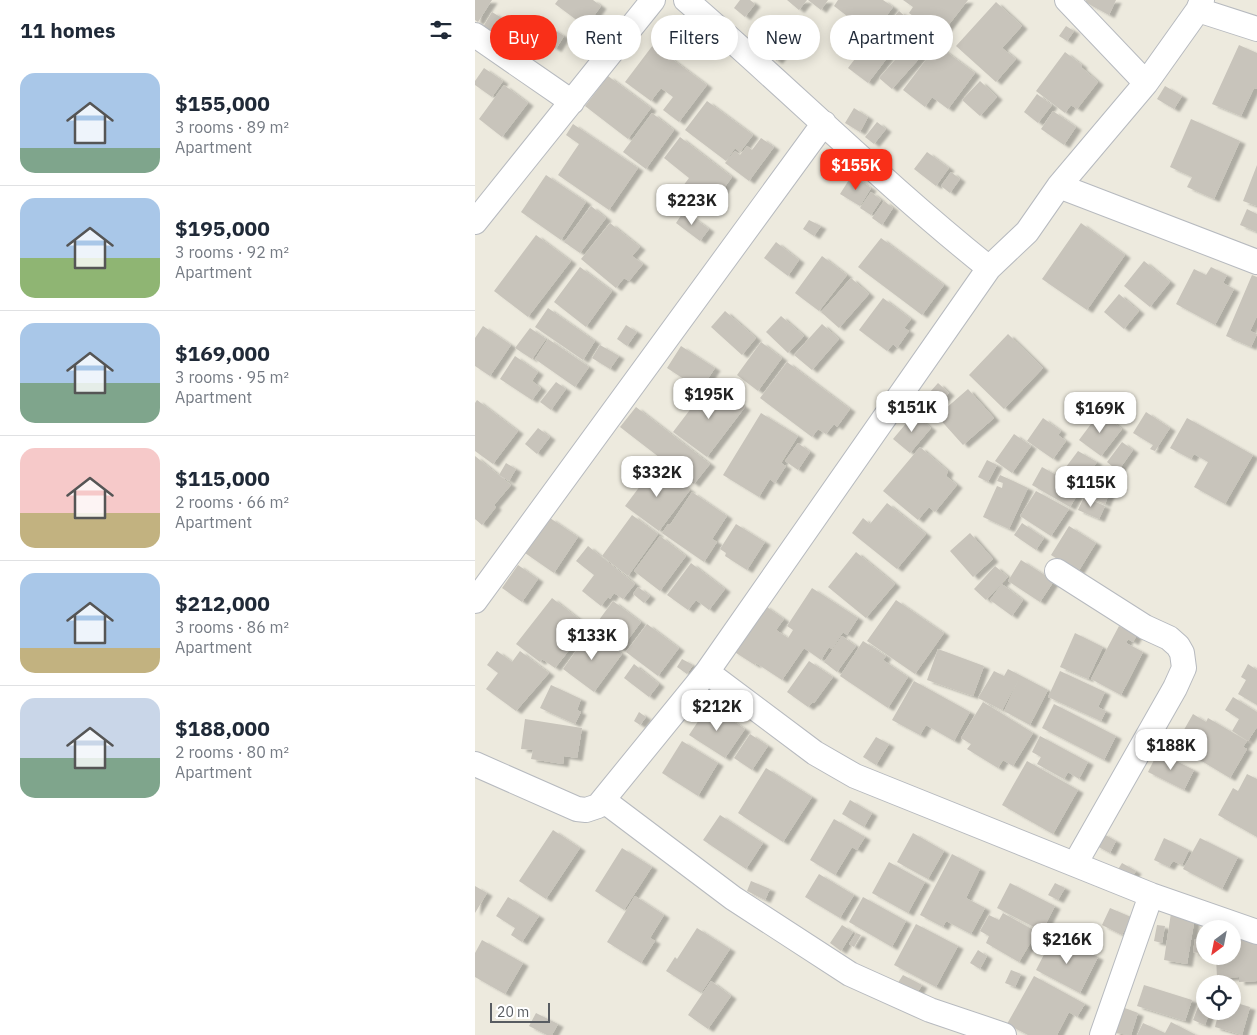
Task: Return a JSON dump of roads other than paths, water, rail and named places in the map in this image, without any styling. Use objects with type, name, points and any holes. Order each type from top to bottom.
[{"type":"street","points":[[475,222],[653,0]]},
{"type":"street","points":[[687,0],[757,61],[937,227],[989,268]]},
{"type":"street","points":[[1067,0],[1146,83]]},
{"type":"street","points":[[475,764],[577,808],[586,810],[595,808],[707,672],[989,268],[1027,232],[1059,186],[1146,83],[1200,5],[1257,29]]},
{"type":"street","points":[[475,35],[572,102]]},
{"type":"street","points":[[475,601],[824,123]]},
{"type":"street","points":[[1059,186],[1257,262]]},
{"type":"street","points":[[1057,571],[1145,627],[1169,638],[1182,653],[1183,668],[1175,688],[1075,864]]},
{"type":"street","points":[[707,672],[815,753],[855,776],[1151,895],[1257,932]]},
{"type":"street","points":[[603,800],[733,898],[850,974],[930,1010],[1004,1035]]},
{"type":"street","points":[[1102,1035],[1151,895]]}]
